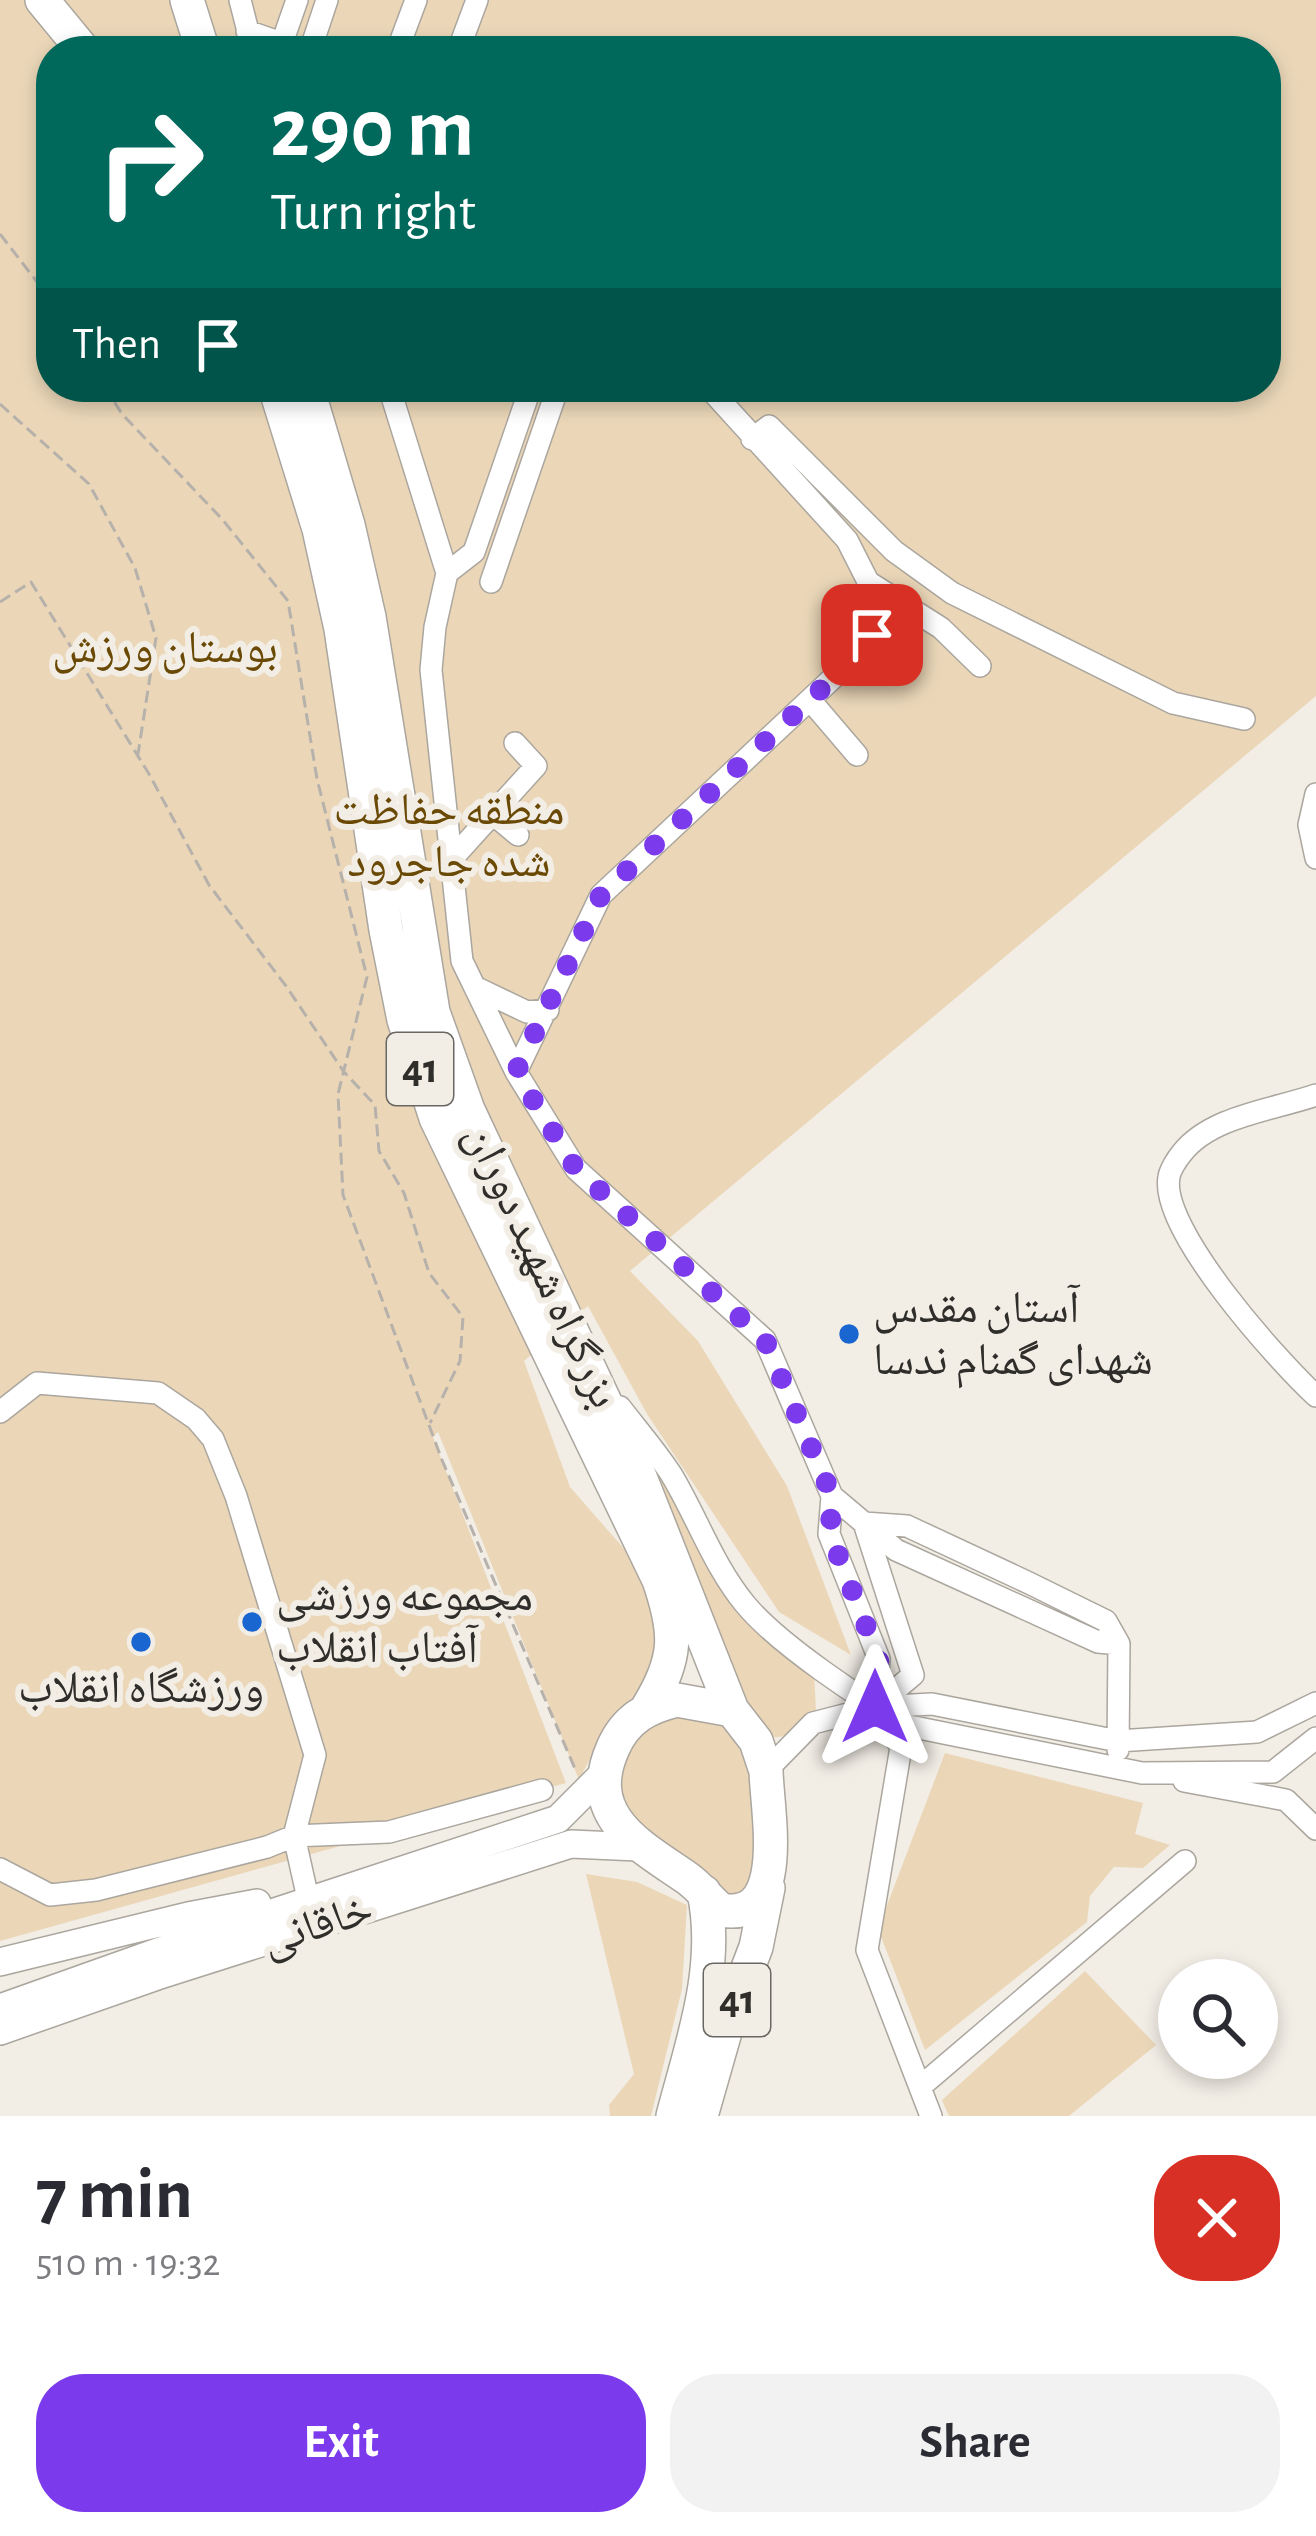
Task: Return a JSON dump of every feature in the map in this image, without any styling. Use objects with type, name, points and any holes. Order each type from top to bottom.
[{"type":"highway","points":[[42,0],[72,36]]},
{"type":"highway","points":[[187,0],[198,36]]},
{"type":"highway","name":"بزرگراه شهید دوران","points":[[280,402],[319,529],[341,629],[404,1020],[436,1118],[659,1580],[670,1613],[672,1658],[648,1707]]},
{"type":"highway","name":"بزرگراه شهید دوران","points":[[312,402],[349,524],[370,616],[433,1012],[468,1110],[594,1373],[679,1569],[732,1710]]},
{"type":"highway","points":[[648,1707],[677,1700],[732,1710]]},
{"type":"highway","name":"41","points":[[648,1707],[623,1730],[593,1776],[612,1813],[638,1847],[704,1892],[722,1910],[734,1912],[758,1903],[769,1882]]},
{"type":"highway","name":"41","points":[[701,2116],[729,2018],[757,1948],[769,1882],[766,1771],[756,1741],[732,1710]]},
{"type":"highway","name":"41","points":[[673,2116],[709,1965],[710,1926],[704,1892]]},
{"type":"main road","name":"خاقانی","points":[[0,2031],[565,1832],[593,1776]]},
{"type":"main road","name":"خاقانی","points":[[0,2008],[214,1932],[374,1882],[565,1832],[638,1847]]},
{"type":"main road","points":[[0,1962],[188,1916],[374,1882]]},
{"type":"lane","points":[[240,0],[249,36]]},
{"type":"lane","points":[[284,36],[297,0]]},
{"type":"lane","points":[[313,36],[327,0]]},
{"type":"lane","points":[[403,36],[416,0]]},
{"type":"lane","points":[[463,36],[476,0]]},
{"type":"lane","points":[[394,402],[448,573],[435,626],[431,670],[462,961],[516,1072],[576,1169],[765,1340],[832,1496],[830,1534],[879,1659],[875,1707],[901,1747],[867,1950],[931,2116]]},
{"type":"lane","points":[[448,573],[474,552],[525,402]]},
{"type":"lane","points":[[491,582],[553,402]]},
{"type":"lane","points":[[516,1072],[601,895],[810,700],[872,635],[881,607],[847,540],[721,402]]},
{"type":"lane","points":[[752,439],[769,426],[894,551],[952,593],[1173,703],[1244,719]]},
{"type":"lane","points":[[869,583],[941,628],[980,666]]},
{"type":"lane","points":[[810,700],[857,755]]},
{"type":"lane","points":[[450,861],[536,766],[515,743]]},
{"type":"lane","points":[[1316,794],[1310,825],[1316,858]]},
{"type":"lane","points":[[493,814],[518,835]]},
{"type":"lane","points":[[479,989],[527,1012],[548,1010]]},
{"type":"lane","points":[[1316,1095],[1210,1129],[1183,1151],[1168,1175],[1170,1199],[1186,1239],[1276,1358],[1316,1396]]},
{"type":"lane","points":[[594,1373],[670,1474],[722,1572],[743,1601],[778,1635],[875,1707],[909,1726],[1286,1800],[1316,1829]]},
{"type":"lane","points":[[0,1412],[37,1382],[158,1393],[196,1419],[213,1438],[236,1496],[315,1755],[294,1836],[307,1894]]},
{"type":"lane","points":[[832,1496],[896,1550],[1098,1642],[1119,1644],[1117,1768]]},
{"type":"lane","points":[[864,1523],[913,1675],[875,1707]]},
{"type":"lane","points":[[766,1771],[813,1723],[875,1707],[932,1704],[1118,1741],[1257,1732],[1316,1703]]},
{"type":"lane","points":[[1142,1773],[1273,1772],[1316,1738]]},
{"type":"lane","points":[[0,1869],[50,1895],[95,1890],[294,1836],[389,1832],[542,1790]]},
{"type":"lane","points":[[920,2087],[1185,1861]]},
{"type":"path","points":[[0,234],[36,281]]},
{"type":"path","points":[[114,402],[222,519],[289,601],[317,778],[367,977],[338,1094],[343,1195],[429,1424],[593,1776]]},
{"type":"path","points":[[0,404],[89,484],[136,568],[156,638],[137,755]]},
{"type":"path","points":[[0,602],[32,582],[209,885],[344,1072],[375,1105],[379,1151],[404,1193],[429,1274],[463,1317],[460,1361],[429,1424]]},
{"type":"green space","name":"منطقه حفاظت شده جاجرود","points":[[0,0],[1316,0],[1316,696],[630,1271],[698,1341],[787,1486],[851,1655],[779,1612],[647,1414],[588,1306],[524,1361],[570,1487],[633,1559],[661,1630],[648,1685],[612,1717],[579,1780],[438,1432],[433,1437],[566,1783],[0,1941]]},
{"type":"green space","points":[[664,1479],[704,1558],[814,1672],[816,1711],[798,1721],[794,1731],[778,1737],[768,1734],[742,1693],[661,1488]]},
{"type":"green space","points":[[691,1714],[732,1729],[751,1753],[757,1873],[741,1905],[645,1838],[617,1791],[639,1737],[659,1723]]},
{"type":"green space","points":[[945,1753],[1143,1803],[1135,1834],[1170,1845],[1143,1868],[1114,1867],[1090,1896],[1087,1922],[925,2050],[878,1929]]},
{"type":"green space","points":[[586,1874],[637,1882],[687,1905],[682,1989],[651,2116],[610,2116],[609,2105],[634,2074]]},
{"type":"green space","points":[[1085,1971],[1156,2045],[1069,2116],[949,2116],[942,2100]]},
{"type":"place","name":"آستان مقدس شهدای گمنام ندسا","points":[[849,1334]]},
{"type":"place","name":"مجموعه ورزشی آفتاب انقلاب","points":[[252,1622]]},
{"type":"place","name":"ورزشگاه انقلاب","points":[[141,1642]]},
{"type":"route","points":[[872,635],[834,677],[601,895],[516,1072],[576,1169],[765,1340],[832,1496],[830,1534],[879,1659],[875,1707]]},
{"type":"park label","name":"بوستان ورزش","points":[[165,648]]}]
